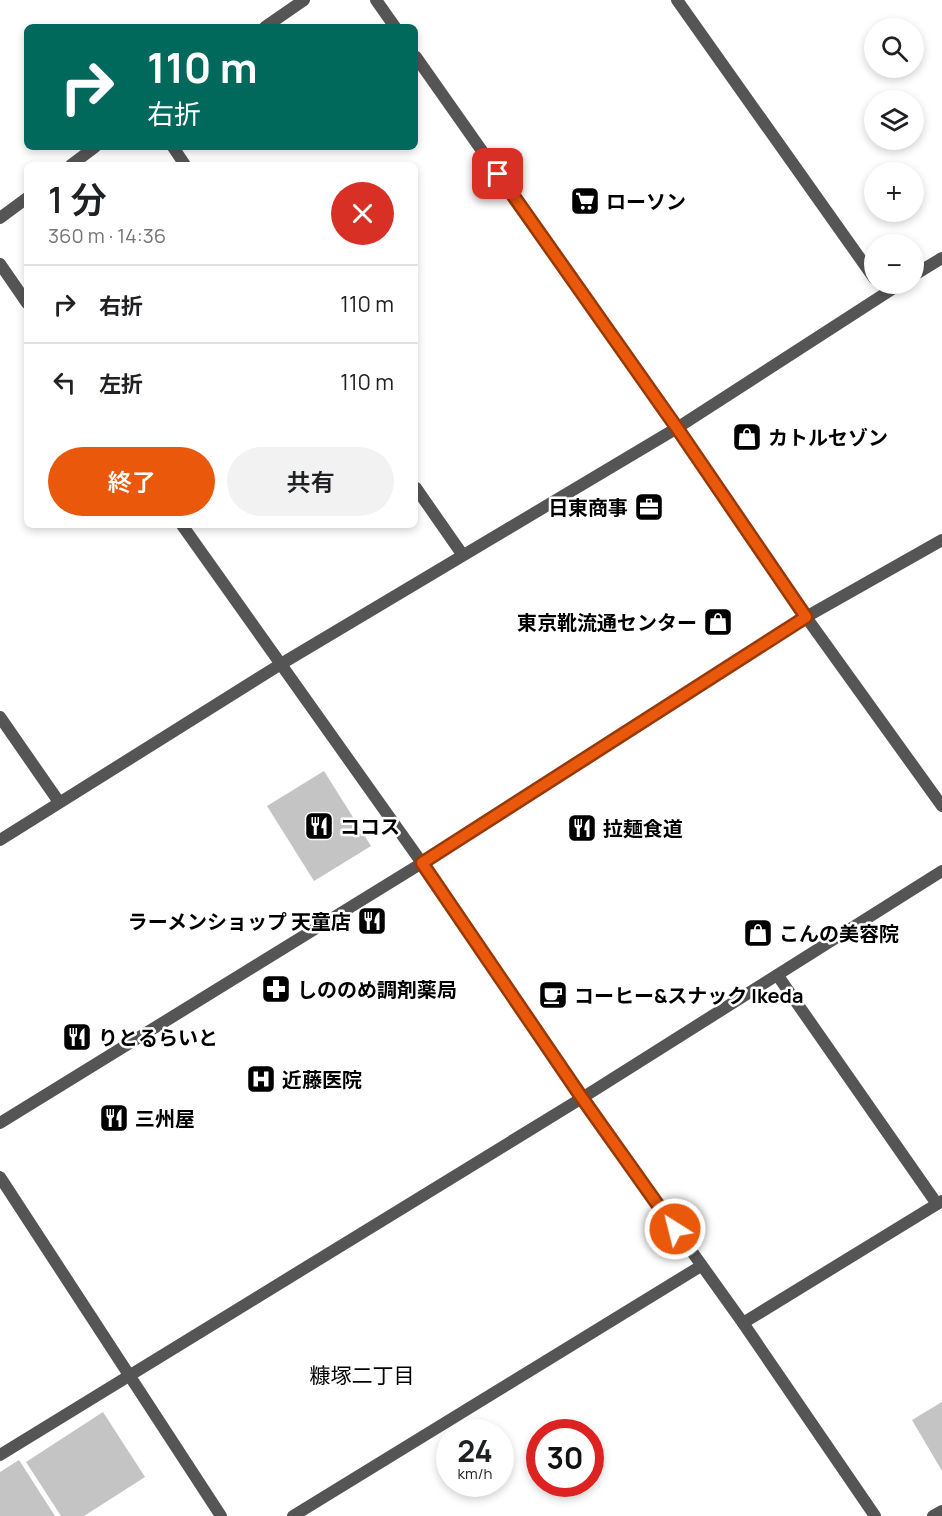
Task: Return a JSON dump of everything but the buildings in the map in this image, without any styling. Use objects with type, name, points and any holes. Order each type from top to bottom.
[{"type":"street","points":[[269,24],[304,0]]},
{"type":"street","points":[[376,0],[393,24]]},
{"type":"street","points":[[677,0],[864,264]]},
{"type":"street","points":[[418,60],[677,428],[806,617],[942,806]]},
{"type":"street","points":[[75,162],[91,150]]},
{"type":"street","points":[[0,218],[24,200]]},
{"type":"street","points":[[924,269],[942,258]]},
{"type":"street","points":[[0,264],[24,299]]},
{"type":"street","points":[[0,840],[281,664],[462,554],[677,428],[873,294]]},
{"type":"street","points":[[418,491],[462,554]]},
{"type":"street","points":[[184,528],[422,863],[582,1098],[743,1323],[874,1516]]},
{"type":"street","points":[[0,1123],[422,863],[806,617],[942,540]]},
{"type":"street","points":[[0,717],[59,802]]},
{"type":"street","points":[[0,1455],[582,1098],[942,871]]},
{"type":"street","points":[[743,1323],[940,1202],[778,976]]},
{"type":"street","points":[[0,1177],[221,1516]]},
{"type":"street","points":[[293,1516],[701,1266]]},
{"type":"street","points":[[933,1516],[942,1511]]},
{"type":"place","name":"ローソン","points":[[585,201]]},
{"type":"place","name":"カトルセゾン","points":[[747,437]]},
{"type":"place","name":"日東商事","points":[[649,507]]},
{"type":"place","name":"東京靴流通センター","points":[[718,622]]},
{"type":"place","name":"ココス","points":[[319,826]]},
{"type":"place","name":"拉麺食道","points":[[582,828]]},
{"type":"place","name":"ラーメンショップ 天童店","points":[[372,921]]},
{"type":"place","name":"こんの美容院","points":[[758,933]]},
{"type":"place","name":"しののめ調剤薬局","points":[[276,989]]},
{"type":"place","name":"コーヒー&スナック Ikeda","points":[[553,995]]},
{"type":"place","name":"りとるらいと","points":[[77,1037]]},
{"type":"place","name":"近藤医院","points":[[261,1079]]},
{"type":"place","name":"三州屋","points":[[114,1118]]},
{"type":"district","name":"糠塚二丁目","points":[[362,1375]]},
{"type":"route","points":[[498,174],[677,428],[806,617],[422,863],[582,1098],[675,1229]]}]
